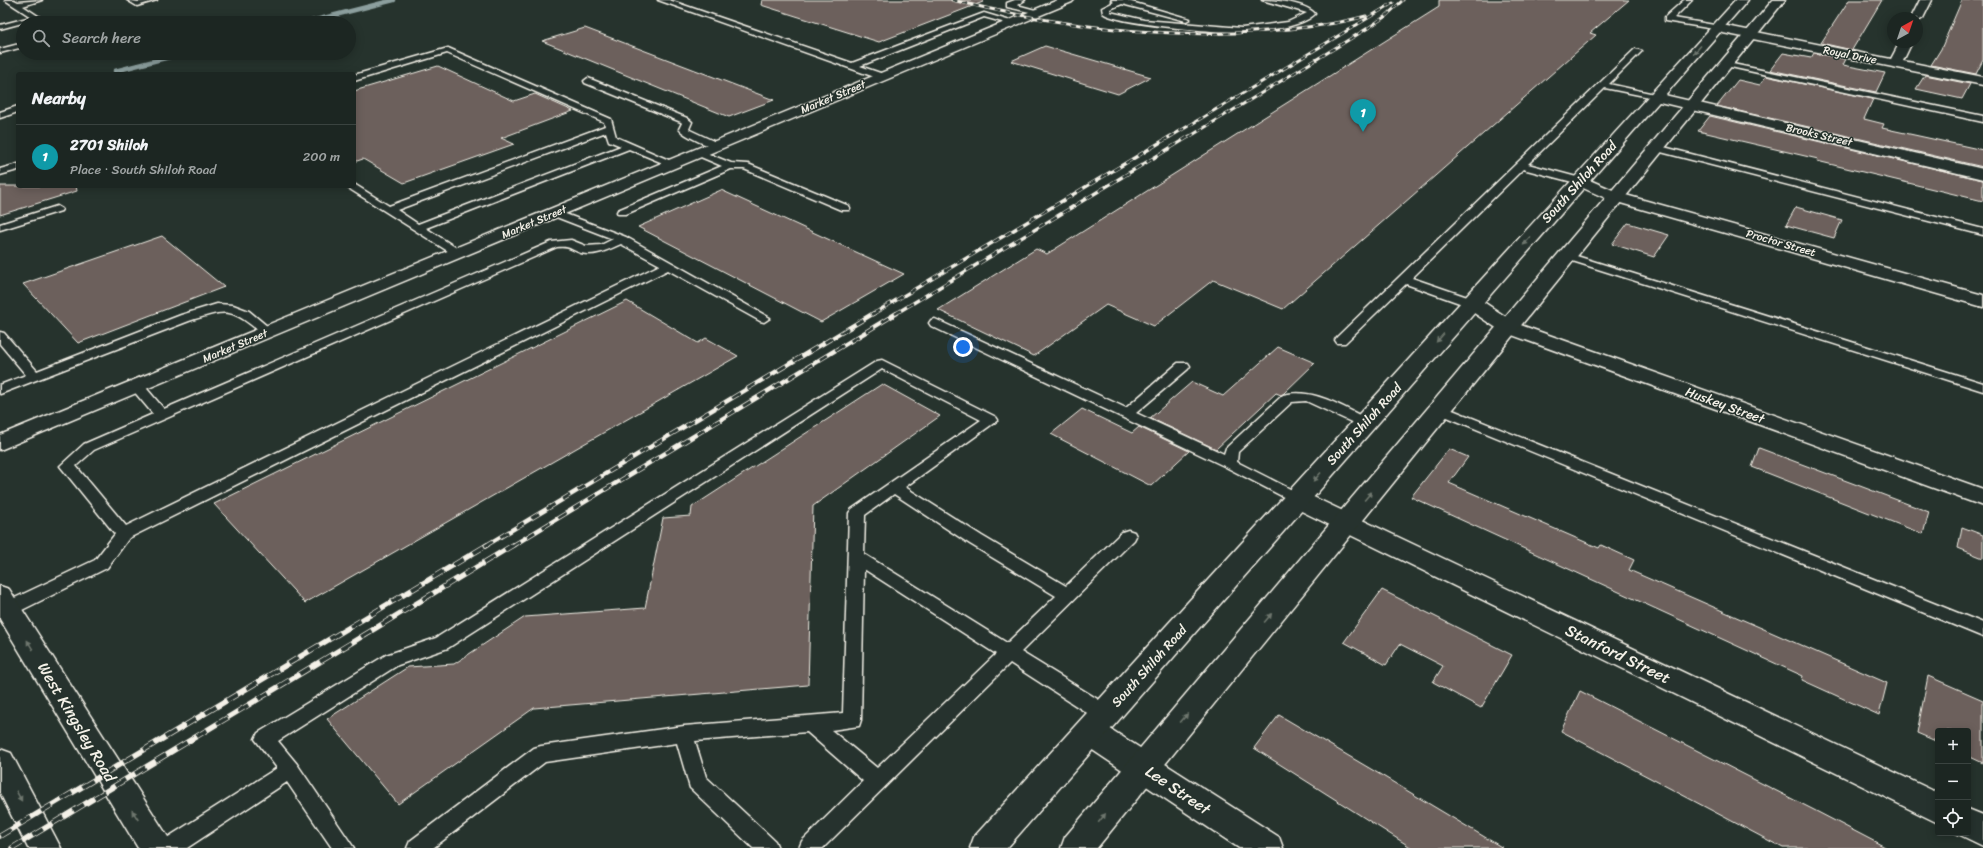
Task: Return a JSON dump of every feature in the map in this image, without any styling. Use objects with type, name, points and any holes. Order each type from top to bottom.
[{"type":"main road","name":"Market Street","points":[[0,443],[1068,0]]},
{"type":"main road","name":"South Shiloh Road","points":[[986,848],[1742,0]]},
{"type":"main road","points":[[1077,848],[1779,0]]},
{"type":"main road","points":[[1920,12],[1926,0]]},
{"type":"main road","name":"Royal Drive","points":[[1717,28],[1983,81]]},
{"type":"main road","points":[[1895,64],[1903,48]]},
{"type":"main road","name":"Brooks Street","points":[[1656,97],[1983,174]]},
{"type":"main road","name":"Proctor Street","points":[[1580,181],[1616,197],[1983,301]]},
{"type":"main road","name":"Huskey Street","points":[[1472,303],[1508,327],[1983,498]]},
{"type":"main road","name":"Stanford Street","points":[[1297,499],[1935,808]]},
{"type":"main road","name":"West Kingsley Road","points":[[4,603],[156,848]]},
{"type":"main road","name":"Lee Street","points":[[1097,723],[1144,767],[1267,848]]},
{"type":"main road","points":[[0,762],[45,848]]},
{"type":"main road","points":[[1971,825],[1983,831]]},
{"type":"lane","points":[[0,1],[5,0]]},
{"type":"lane","points":[[9,0],[34,16]]},
{"type":"lane","points":[[16,4],[38,0]]},
{"type":"lane","points":[[131,0],[137,4],[153,0]]},
{"type":"lane","points":[[662,0],[883,77]]},
{"type":"lane","points":[[1021,0],[1010,5],[1038,12]]},
{"type":"lane","points":[[1224,29],[1120,1],[1106,8],[1107,13],[1119,18],[1144,22],[1224,29],[1242,30],[1290,24],[1310,14],[1304,9],[1266,0]]},
{"type":"lane","points":[[1688,0],[1668,19],[1717,28]]},
{"type":"lane","points":[[1144,8],[1156,3]]},
{"type":"lane","points":[[853,66],[984,15],[1012,23]]},
{"type":"lane","points":[[0,26],[16,23]]},
{"type":"lane","points":[[0,51],[16,47]]},
{"type":"lane","points":[[356,77],[448,50],[608,121],[612,139],[673,164]]},
{"type":"lane","points":[[1341,340],[1638,52]]},
{"type":"lane","points":[[1726,64],[1983,119]]},
{"type":"lane","points":[[588,81],[684,120],[687,122],[684,129],[717,146]]},
{"type":"lane","points":[[1603,85],[1656,97]]},
{"type":"lane","points":[[0,115],[16,110]]},
{"type":"lane","points":[[388,210],[609,128]]},
{"type":"lane","points":[[417,228],[629,146]]},
{"type":"lane","points":[[1656,148],[1983,232]]},
{"type":"lane","points":[[699,153],[730,166],[745,166],[845,208]]},
{"type":"lane","points":[[1521,165],[1580,181]]},
{"type":"lane","points":[[622,212],[730,166]]},
{"type":"lane","points":[[0,172],[16,168]]},
{"type":"lane","points":[[353,188],[458,253]]},
{"type":"lane","points":[[0,227],[57,209]]},
{"type":"lane","points":[[556,213],[622,239],[764,318]]},
{"type":"lane","points":[[123,534],[117,524],[67,466],[89,447],[555,244],[571,243],[584,250],[603,248],[622,239]]},
{"type":"lane","points":[[1567,256],[1983,387]]},
{"type":"lane","points":[[4,603],[101,564],[123,534],[669,265]]},
{"type":"lane","points":[[1404,279],[1472,303]]},
{"type":"lane","points":[[0,390],[185,318],[217,308],[233,309],[245,314],[268,332]]},
{"type":"lane","points":[[935,323],[1230,463],[1297,499]]},
{"type":"lane","points":[[0,336],[35,377]]},
{"type":"lane","points":[[344,848],[290,770],[265,739],[392,660],[442,643],[882,364],[991,420],[857,513],[852,720],[684,734],[541,754],[417,848]]},
{"type":"lane","points":[[1127,414],[1183,366]]},
{"type":"lane","points":[[137,386],[162,416]]},
{"type":"lane","points":[[1230,463],[1231,450],[1288,398],[1308,397],[1365,423]]},
{"type":"lane","points":[[1440,409],[1983,630]]},
{"type":"lane","points":[[894,487],[976,540],[1068,595]]},
{"type":"lane","points":[[808,848],[1128,536]]},
{"type":"lane","points":[[855,556],[1008,653],[1097,723]]},
{"type":"lane","points":[[811,724],[877,780]]},
{"type":"lane","points":[[684,734],[697,782],[768,848]]},
{"type":"lane","points":[[169,848],[290,770]]},
{"type":"building","points":[[762,0],[983,0],[983,2],[879,42],[761,5]]},
{"type":"building","points":[[1439,0],[1629,0],[1590,33],[1596,35],[1283,309],[1213,280],[1154,326],[1106,305],[1034,356],[938,310],[1036,249],[1047,254],[1439,7]]},
{"type":"building","points":[[1849,0],[1882,0],[1852,50],[1821,43]]},
{"type":"building","points":[[1962,0],[1983,0],[1983,60],[1976,74],[1931,65],[1941,49]]},
{"type":"building","points":[[585,28],[774,100],[729,117],[542,41]]},
{"type":"building","points":[[1045,46],[1151,77],[1118,94],[1011,61]]},
{"type":"building","points":[[1783,53],[1811,58],[1814,53],[1846,59],[1843,65],[1885,73],[1876,92],[1770,70]]},
{"type":"building","points":[[438,66],[514,101],[535,94],[573,111],[501,138],[514,144],[404,183],[363,159],[356,161],[356,90]]},
{"type":"building","points":[[1925,75],[1970,84],[1962,99],[1916,89]]},
{"type":"building","points":[[1766,76],[1873,99],[1864,119],[1884,124],[1882,128],[1983,150],[1983,167],[1717,106],[1738,80],[1760,85]]},
{"type":"building","points":[[1710,116],[1983,180],[1983,201],[1817,161],[1818,159],[1698,131]]},
{"type":"building","points":[[0,186],[16,186],[16,188],[76,188],[77,191],[0,215]]},
{"type":"building","points":[[721,190],[904,274],[821,322],[638,227]]},
{"type":"building","points":[[1796,207],[1842,220],[1834,238],[1786,225]]},
{"type":"building","points":[[1628,223],[1669,235],[1654,257],[1612,244]]},
{"type":"building","points":[[162,236],[224,287],[78,343],[23,284]]},
{"type":"building","points":[[627,301],[698,343],[706,338],[738,356],[305,603],[214,504]]},
{"type":"building","points":[[1278,347],[1315,363],[1283,394],[1281,395],[1276,393],[1216,449],[1150,418],[1192,382],[1223,396]]},
{"type":"building","points":[[882,384],[940,416],[813,506],[808,685],[534,708],[398,804],[327,719],[408,667],[454,664],[525,617],[645,608],[663,518],[691,516],[692,507]]},
{"type":"building","points":[[1082,409],[1132,433],[1139,427],[1189,451],[1151,486],[1051,434]]},
{"type":"building","points":[[1759,448],[1929,512],[1923,534],[1752,467]]},
{"type":"building","points":[[1449,449],[1468,457],[1449,483],[1599,548],[1601,545],[1634,560],[1629,570],[1887,683],[1879,715],[1802,680],[1803,676],[1411,497]]},
{"type":"building","points":[[1962,527],[1983,535],[1983,558],[1958,548]]},
{"type":"building","points":[[1382,590],[1512,655],[1481,708],[1433,682],[1443,666],[1400,644],[1386,665],[1344,642]]},
{"type":"building","points":[[1928,676],[1983,700],[1983,763],[1971,757],[1971,728],[1935,728],[1935,741],[1917,733]]},
{"type":"building","points":[[1580,691],[1887,848],[1783,848],[1561,731]]},
{"type":"building","points":[[1279,715],[1503,848],[1412,848],[1254,748]]},
{"type":"waterway","points":[[331,16],[394,0]]},
{"type":"waterway","points":[[115,71],[158,60]]},
{"type":"railway","points":[[952,0],[1069,24],[1108,29],[1187,34],[1292,29],[1330,24],[1366,16]]},
{"type":"railway","points":[[1189,137],[1368,28],[1386,16],[1403,0]]},
{"type":"railway","points":[[1170,137],[1393,3]]},
{"type":"railway","points":[[873,314],[1171,136]]},
{"type":"railway","points":[[895,314],[1190,136]]},
{"type":"railway","points":[[485,546],[874,313]]},
{"type":"railway","points":[[512,546],[897,313]]},
{"type":"railway","points":[[0,836],[487,545]]},
{"type":"railway","points":[[12,848],[513,545]]},
{"type":"place","name":"2701 Shiloh","points":[[1363,132]]}]
